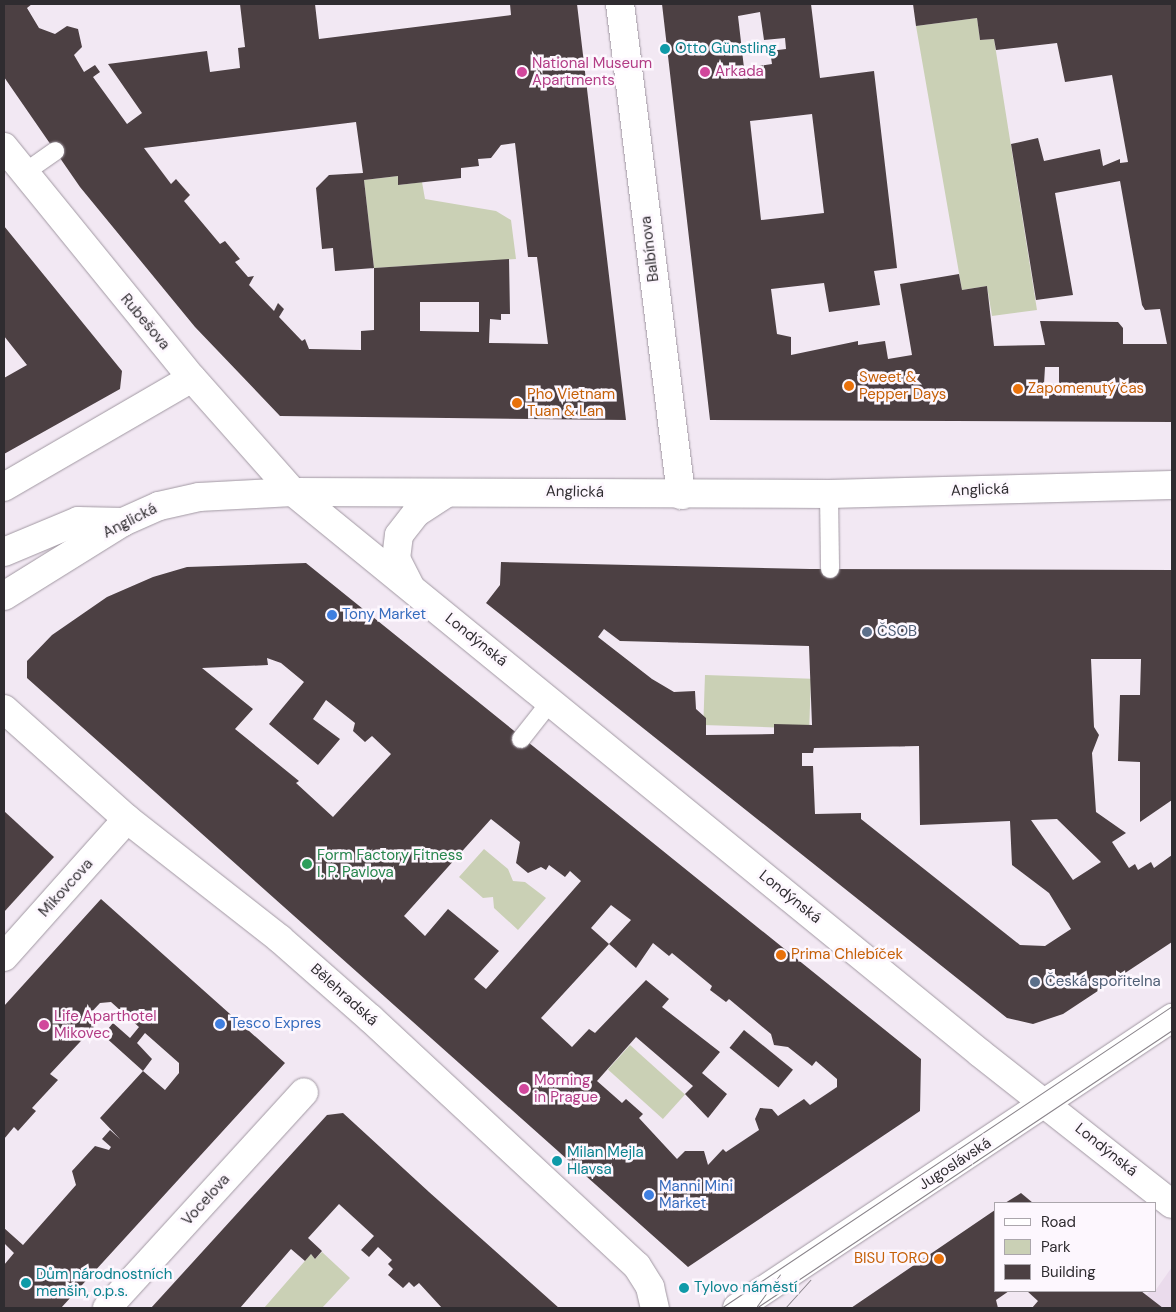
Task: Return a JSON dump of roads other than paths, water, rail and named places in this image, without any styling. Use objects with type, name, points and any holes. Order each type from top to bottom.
[{"type":"street","name":"Balbínova","points":[[620,4],[680,495]]},
{"type":"street","name":"Rubešova","points":[[4,147],[192,378],[293,492]]},
{"type":"street","points":[[4,487],[192,378]]},
{"type":"street","name":"Anglická","points":[[4,596],[123,522],[159,506],[199,497],[293,492],[444,495],[532,491],[680,495],[828,494],[1172,485]]},
{"type":"street","name":"Londýnská","points":[[293,492],[980,1053],[1047,1103],[1172,1204]]},
{"type":"street","name":"Londýnská","points":[[410,587],[396,559],[399,535],[416,513],[444,495]]},
{"type":"street","points":[[4,552],[78,521],[123,522]]},
{"type":"street","name":"Bělehradská","points":[[4,709],[127,819],[280,938],[370,1018],[637,1266],[650,1287],[655,1308]]},
{"type":"street","name":"Mikovcova","points":[[4,957],[127,819]]},
{"type":"street","name":"Jugoslávská","points":[[737,1308],[1172,1018]]},
{"type":"street","name":"Vocelova","points":[[107,1308],[304,1092]]},
{"type":"lane","points":[[24,172],[55,151]]},
{"type":"lane","points":[[828,494],[830,569]]},
{"type":"lane","points":[[521,739],[551,701]]},
{"type":"tram line","points":[[721,1308],[1172,1006]]},
{"type":"tram line","points":[[756,1308],[1172,1030]]},
{"type":"tram line","points":[[757,1306],[780,1274]]},
{"type":"tram line","points":[[785,1308],[810,1280]]},
{"type":"place","name":"Otto Günstling","points":[[665,49]]},
{"type":"place","name":"National Museum Apartments","points":[[522,72]]},
{"type":"place","name":"Arkada","points":[[705,72]]},
{"type":"place","name":"Sweet & Pepper Days","points":[[849,386]]},
{"type":"place","name":"Zapomenutý čas","points":[[1018,389]]},
{"type":"place","name":"Pho Vietnam Tuan & Lan","points":[[517,403]]},
{"type":"place","name":"Tony Market","points":[[332,615]]},
{"type":"place","name":"ČSOB","points":[[867,632]]},
{"type":"place","name":"Form Factory Fitness I. P. Pavlova","points":[[307,864]]},
{"type":"place","name":"Prima Chlebíček","points":[[781,955]]},
{"type":"place","name":"Česká spořitelna","points":[[1035,982]]},
{"type":"place","name":"Tesco Expres","points":[[220,1024]]},
{"type":"place","name":"Life Aparthotel Mikovec","points":[[44,1025]]},
{"type":"place","name":"Morning in Prague","points":[[524,1089]]},
{"type":"place","name":"Milan Mejla Hlavsa","points":[[557,1161]]},
{"type":"place","name":"Manni Mini Market","points":[[649,1195]]},
{"type":"place","name":"BISU TORO","points":[[939,1259]]},
{"type":"place","name":"Dům národnostních menšin, o.p.s.","points":[[26,1283]]},
{"type":"place","name":"Tylovo náměstí","points":[[684,1288]]}]
